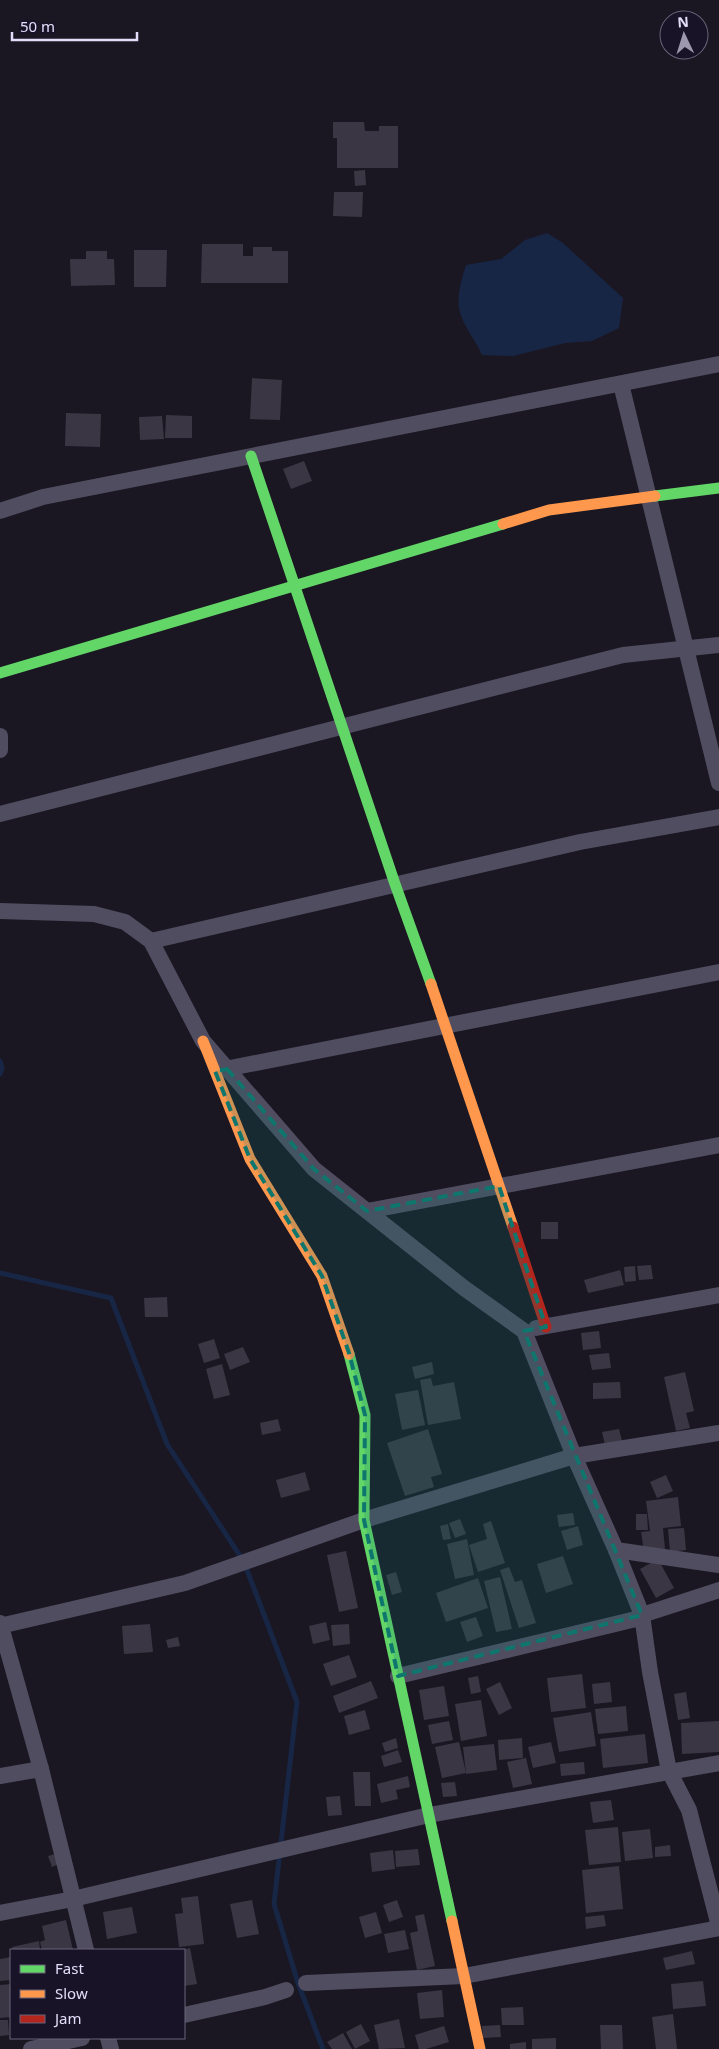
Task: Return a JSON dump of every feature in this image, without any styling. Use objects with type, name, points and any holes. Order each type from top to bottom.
[{"type":"street","points":[[0,511],[42,496],[719,364]]},
{"type":"street","points":[[621,384],[719,783]]},
{"type":"street","points":[[251,456],[395,884],[446,1026],[546,1326]]},
{"type":"street","points":[[0,673],[549,510],[719,488]]},
{"type":"street","points":[[0,814],[623,655],[719,644]]},
{"type":"street","points":[[0,736],[0,750]]},
{"type":"street","points":[[151,941],[580,842],[719,817]]},
{"type":"street","points":[[0,911],[94,914],[125,922],[151,941],[221,1070],[250,1160],[322,1276],[349,1353],[365,1415],[364,1520],[480,2049]]},
{"type":"street","points":[[221,1070],[719,972]]},
{"type":"street","points":[[221,1070],[314,1169],[464,1288],[524,1330],[574,1456],[616,1550],[642,1615],[650,1672],[669,1771],[689,1810],[719,1927],[464,1976],[306,1983]]},
{"type":"street","points":[[367,1211],[719,1145]]},
{"type":"street","points":[[524,1330],[719,1295]]},
{"type":"street","points":[[86,1949],[41,1769],[0,1625],[185,1583],[364,1520],[574,1456],[719,1433]]},
{"type":"street","points":[[616,1550],[719,1565]]},
{"type":"street","points":[[398,1676],[636,1619],[642,1615],[719,1590]]},
{"type":"street","points":[[0,1913],[73,1899],[429,1815],[719,1763]]},
{"type":"street","points":[[0,1776],[41,1769]]},
{"type":"street","points":[[185,2015],[264,1997],[286,1990]]},
{"type":"street","points":[[32,2049],[77,2039]]},
{"type":"highlighted area","points":[[227,1069],[314,1169],[367,1211],[499,1186],[546,1327],[524,1331],[642,1615],[398,1676],[364,1520],[365,1415],[349,1353],[322,1276],[250,1159],[215,1071]]},
{"type":"water","points":[[547,233],[563,243],[623,298],[619,328],[592,341],[565,343],[513,356],[482,355],[463,320],[459,308],[459,292],[466,265],[501,259],[525,240]]},
{"type":"building","points":[[333,122],[364,122],[365,131],[379,131],[379,126],[398,126],[398,168],[337,168],[337,138],[333,138]]},
{"type":"building","points":[[365,170],[366,185],[355,186],[354,171]]},
{"type":"building","points":[[334,192],[363,192],[362,217],[333,216]]},
{"type":"building","points":[[202,244],[243,244],[243,256],[253,256],[253,247],[272,247],[272,251],[288,251],[288,283],[201,283]]},
{"type":"building","points":[[134,250],[167,250],[166,287],[134,287]]},
{"type":"building","points":[[86,251],[107,251],[107,259],[114,259],[115,285],[71,286],[70,259],[86,259]]},
{"type":"building","points":[[252,378],[282,380],[280,420],[250,419]]},
{"type":"building","points":[[66,413],[101,414],[100,447],[65,446]]},
{"type":"building","points":[[166,415],[192,416],[192,438],[165,438]]},
{"type":"building","points":[[162,416],[164,439],[140,440],[139,417]]},
{"type":"building","points":[[304,461],[312,481],[291,489],[283,469]]},
{"type":"building","points":[[541,1222],[558,1222],[558,1239],[541,1239]]},
{"type":"building","points":[[651,1265],[653,1279],[639,1280],[637,1266]]},
{"type":"building","points":[[635,1266],[636,1281],[625,1282],[624,1267]]},
{"type":"building","points":[[620,1270],[624,1285],[588,1293],[584,1280]]},
{"type":"building","points":[[167,1297],[168,1317],[145,1317],[144,1298]]},
{"type":"building","points":[[599,1331],[601,1348],[583,1350],[581,1333]]},
{"type":"building","points":[[214,1339],[220,1358],[204,1363],[198,1344]]},
{"type":"building","points":[[243,1347],[250,1362],[230,1370],[224,1354]]},
{"type":"building","points":[[609,1353],[611,1368],[592,1370],[589,1355]]},
{"type":"building","points":[[432,1362],[434,1374],[415,1379],[412,1367]]},
{"type":"building","points":[[222,1364],[230,1395],[214,1399],[206,1369]]},
{"type":"building","points":[[685,1372],[694,1411],[686,1413],[690,1428],[676,1431],[664,1377]]},
{"type":"building","points":[[431,1378],[433,1386],[454,1382],[461,1419],[428,1425],[420,1380]]},
{"type":"building","points":[[620,1382],[621,1398],[593,1399],[593,1383]]},
{"type":"building","points":[[418,1390],[425,1425],[402,1430],[395,1394]]},
{"type":"building","points":[[278,1419],[281,1431],[262,1435],[260,1423]]},
{"type":"building","points":[[428,1429],[442,1474],[431,1477],[434,1487],[405,1496],[387,1443]]},
{"type":"building","points":[[619,1429],[622,1441],[605,1445],[602,1432]]},
{"type":"building","points":[[305,1472],[310,1490],[281,1498],[276,1480]]},
{"type":"building","points":[[666,1475],[673,1491],[657,1498],[650,1482]]},
{"type":"building","points":[[678,1497],[681,1526],[663,1528],[665,1549],[644,1552],[641,1532],[650,1531],[646,1501]]},
{"type":"building","points":[[573,1513],[575,1525],[559,1527],[557,1515]]},
{"type":"building","points":[[636,1514],[647,1514],[648,1530],[636,1530]]},
{"type":"building","points":[[460,1519],[466,1534],[455,1538],[449,1523]]},
{"type":"building","points":[[491,1521],[505,1563],[478,1572],[469,1545],[487,1539],[483,1524]]},
{"type":"building","points":[[448,1524],[451,1539],[443,1540],[440,1526]]},
{"type":"building","points":[[578,1526],[583,1545],[567,1550],[561,1531]]},
{"type":"building","points":[[684,1528],[686,1550],[670,1552],[668,1529]]},
{"type":"building","points":[[467,1539],[474,1575],[455,1579],[447,1544]]},
{"type":"building","points":[[346,1551],[358,1608],[339,1612],[327,1555]]},
{"type":"building","points":[[563,1556],[573,1584],[546,1593],[537,1564]]},
{"type":"building","points":[[658,1559],[674,1588],[656,1598],[640,1569]]},
{"type":"building","points":[[509,1567],[515,1582],[522,1580],[536,1623],[519,1628],[500,1570]]},
{"type":"building","points":[[396,1572],[402,1592],[392,1595],[386,1575]]},
{"type":"building","points":[[500,1577],[512,1629],[496,1632],[484,1581]]},
{"type":"building","points":[[478,1578],[488,1608],[446,1622],[436,1593]]},
{"type":"building","points":[[476,1617],[483,1636],[467,1642],[460,1622]]},
{"type":"building","points":[[326,1622],[330,1640],[313,1644],[309,1626]]},
{"type":"building","points":[[150,1624],[153,1652],[124,1654],[122,1626]]},
{"type":"building","points":[[349,1624],[350,1644],[333,1646],[331,1625]]},
{"type":"building","points":[[178,1637],[180,1646],[168,1648],[166,1640]]},
{"type":"building","points":[[349,1655],[357,1677],[331,1686],[323,1664]]},
{"type":"building","points":[[582,1674],[586,1708],[551,1712],[547,1678]]},
{"type":"building","points":[[478,1676],[481,1692],[471,1694],[468,1678]]},
{"type":"building","points":[[371,1681],[378,1698],[339,1713],[333,1696]]},
{"type":"building","points":[[500,1682],[512,1708],[499,1715],[486,1689]]},
{"type":"building","points":[[610,1682],[612,1702],[594,1704],[592,1684]]},
{"type":"building","points":[[444,1686],[449,1716],[424,1720],[419,1690]]},
{"type":"building","points":[[686,1692],[690,1718],[678,1720],[674,1694]]},
{"type":"building","points":[[481,1700],[487,1736],[461,1741],[455,1704]]},
{"type":"building","points":[[626,1706],[628,1731],[598,1734],[595,1709]]},
{"type":"building","points":[[365,1710],[370,1729],[349,1735],[344,1716]]},
{"type":"building","points":[[591,1712],[596,1746],[559,1752],[553,1718]]},
{"type":"building","points":[[449,1721],[453,1740],[432,1744],[428,1725]]},
{"type":"building","points":[[719,1721],[719,1752],[682,1754],[681,1723]]},
{"type":"building","points":[[645,1734],[648,1763],[603,1768],[600,1739]]},
{"type":"building","points":[[396,1738],[398,1748],[385,1752],[382,1743]]},
{"type":"building","points":[[522,1738],[523,1758],[499,1760],[498,1740]]},
{"type":"building","points":[[459,1742],[466,1773],[442,1778],[435,1747]]},
{"type":"building","points":[[551,1742],[556,1763],[533,1768],[528,1747]]},
{"type":"building","points":[[494,1744],[497,1770],[466,1774],[463,1747]]},
{"type":"building","points":[[398,1750],[402,1762],[384,1767],[381,1756]]},
{"type":"building","points":[[526,1758],[532,1784],[513,1788],[507,1762]]},
{"type":"building","points":[[584,1762],[585,1774],[561,1776],[560,1764]]},
{"type":"building","points":[[353,1772],[370,1772],[371,1806],[355,1806]]},
{"type":"building","points":[[408,1776],[410,1787],[396,1790],[398,1799],[381,1803],[377,1784]]},
{"type":"building","points":[[455,1782],[457,1796],[443,1797],[441,1783]]},
{"type":"building","points":[[340,1796],[342,1815],[328,1816],[326,1797]]},
{"type":"building","points":[[611,1800],[614,1820],[593,1823],[590,1802]]},
{"type":"building","points":[[618,1827],[621,1862],[589,1865],[585,1830]]},
{"type":"building","points":[[650,1829],[653,1858],[625,1861],[622,1832]]},
{"type":"building","points":[[670,1845],[671,1856],[655,1857],[655,1847]]},
{"type":"building","points":[[418,1849],[420,1865],[396,1867],[395,1851]]},
{"type":"building","points":[[393,1850],[395,1869],[372,1872],[370,1853]]},
{"type":"building","points":[[55,1854],[59,1864],[52,1867],[48,1856]]},
{"type":"building","points":[[619,1866],[623,1909],[586,1913],[582,1870]]},
{"type":"building","points":[[198,1896],[204,1944],[179,1947],[175,1914],[183,1913],[181,1898]]},
{"type":"building","points":[[252,1900],[259,1934],[237,1938],[230,1904]]},
{"type":"building","points":[[397,1900],[403,1917],[389,1922],[383,1905]]},
{"type":"building","points":[[132,1907],[137,1933],[107,1939],[103,1912]]},
{"type":"building","points":[[376,1912],[382,1933],[365,1938],[359,1917]]},
{"type":"building","points":[[424,1914],[435,1966],[417,1970],[410,1933],[418,1931],[415,1916]]},
{"type":"building","points":[[604,1915],[606,1926],[586,1929],[585,1917]]},
{"type":"building","points":[[66,1920],[73,1949],[42,1949],[40,1942],[45,1940],[42,1926]]},
{"type":"building","points":[[405,1930],[409,1949],[388,1953],[384,1934]]},
{"type":"building","points":[[39,1941],[40,1949],[13,1949],[12,1947]]},
{"type":"building","points":[[190,1948],[197,1984],[185,1986],[185,1950]]},
{"type":"building","points":[[692,1951],[695,1964],[666,1970],[663,1958]]},
{"type":"building","points":[[10,1957],[10,1980],[0,1981],[0,1959]]},
{"type":"building","points":[[703,1981],[706,2006],[673,2009],[671,1984]]},
{"type":"building","points":[[10,1984],[10,2017],[0,2018],[0,1985]]},
{"type":"building","points":[[442,1990],[444,2017],[420,2019],[417,1993]]},
{"type":"building","points":[[523,2007],[524,2025],[502,2025],[501,2008]]},
{"type":"building","points":[[673,2014],[677,2049],[656,2049],[652,2017]]},
{"type":"building","points":[[399,2019],[405,2048],[379,2049],[374,2025]]},
{"type":"building","points":[[0,2020],[8,2020],[9,2035],[0,2036]]},
{"type":"building","points":[[361,2024],[370,2041],[355,2049],[346,2032]]},
{"type":"building","points":[[500,2025],[501,2037],[483,2038],[482,2026]]},
{"type":"building","points":[[600,2025],[622,2025],[623,2049],[601,2049]]},
{"type":"building","points":[[444,2026],[449,2042],[426,2049],[419,2049],[415,2035]]},
{"type":"building","points":[[343,2033],[352,2049],[332,2049],[327,2042]]},
{"type":"building","points":[[556,2038],[556,2049],[532,2049],[532,2039]]},
{"type":"building","points":[[526,2042],[526,2049],[510,2049],[510,2044]]},
{"type":"waterway","points":[[0,1061],[2,1068],[0,1074]]},
{"type":"waterway","points":[[0,1273],[111,1298],[167,1444],[244,1562],[297,1702],[274,1904],[298,1983],[323,2049]]},
{"type":"traffic: fast","points":[[251,456],[395,884],[431,984]]},
{"type":"traffic: fast","points":[[655,496],[719,488]]},
{"type":"traffic: fast","points":[[0,673],[503,524]]},
{"type":"traffic: fast","points":[[349,1354],[365,1415],[364,1520],[452,1921]]},
{"type":"traffic: slow","points":[[503,524],[549,510],[655,496]]},
{"type":"traffic: slow","points":[[431,984],[513,1227]]},
{"type":"traffic: slow","points":[[203,1041],[250,1159],[322,1276],[349,1354]]},
{"type":"traffic: slow","points":[[452,1921],[480,2049]]},
{"type":"traffic: jam","points":[[513,1227],[546,1327]]}]
